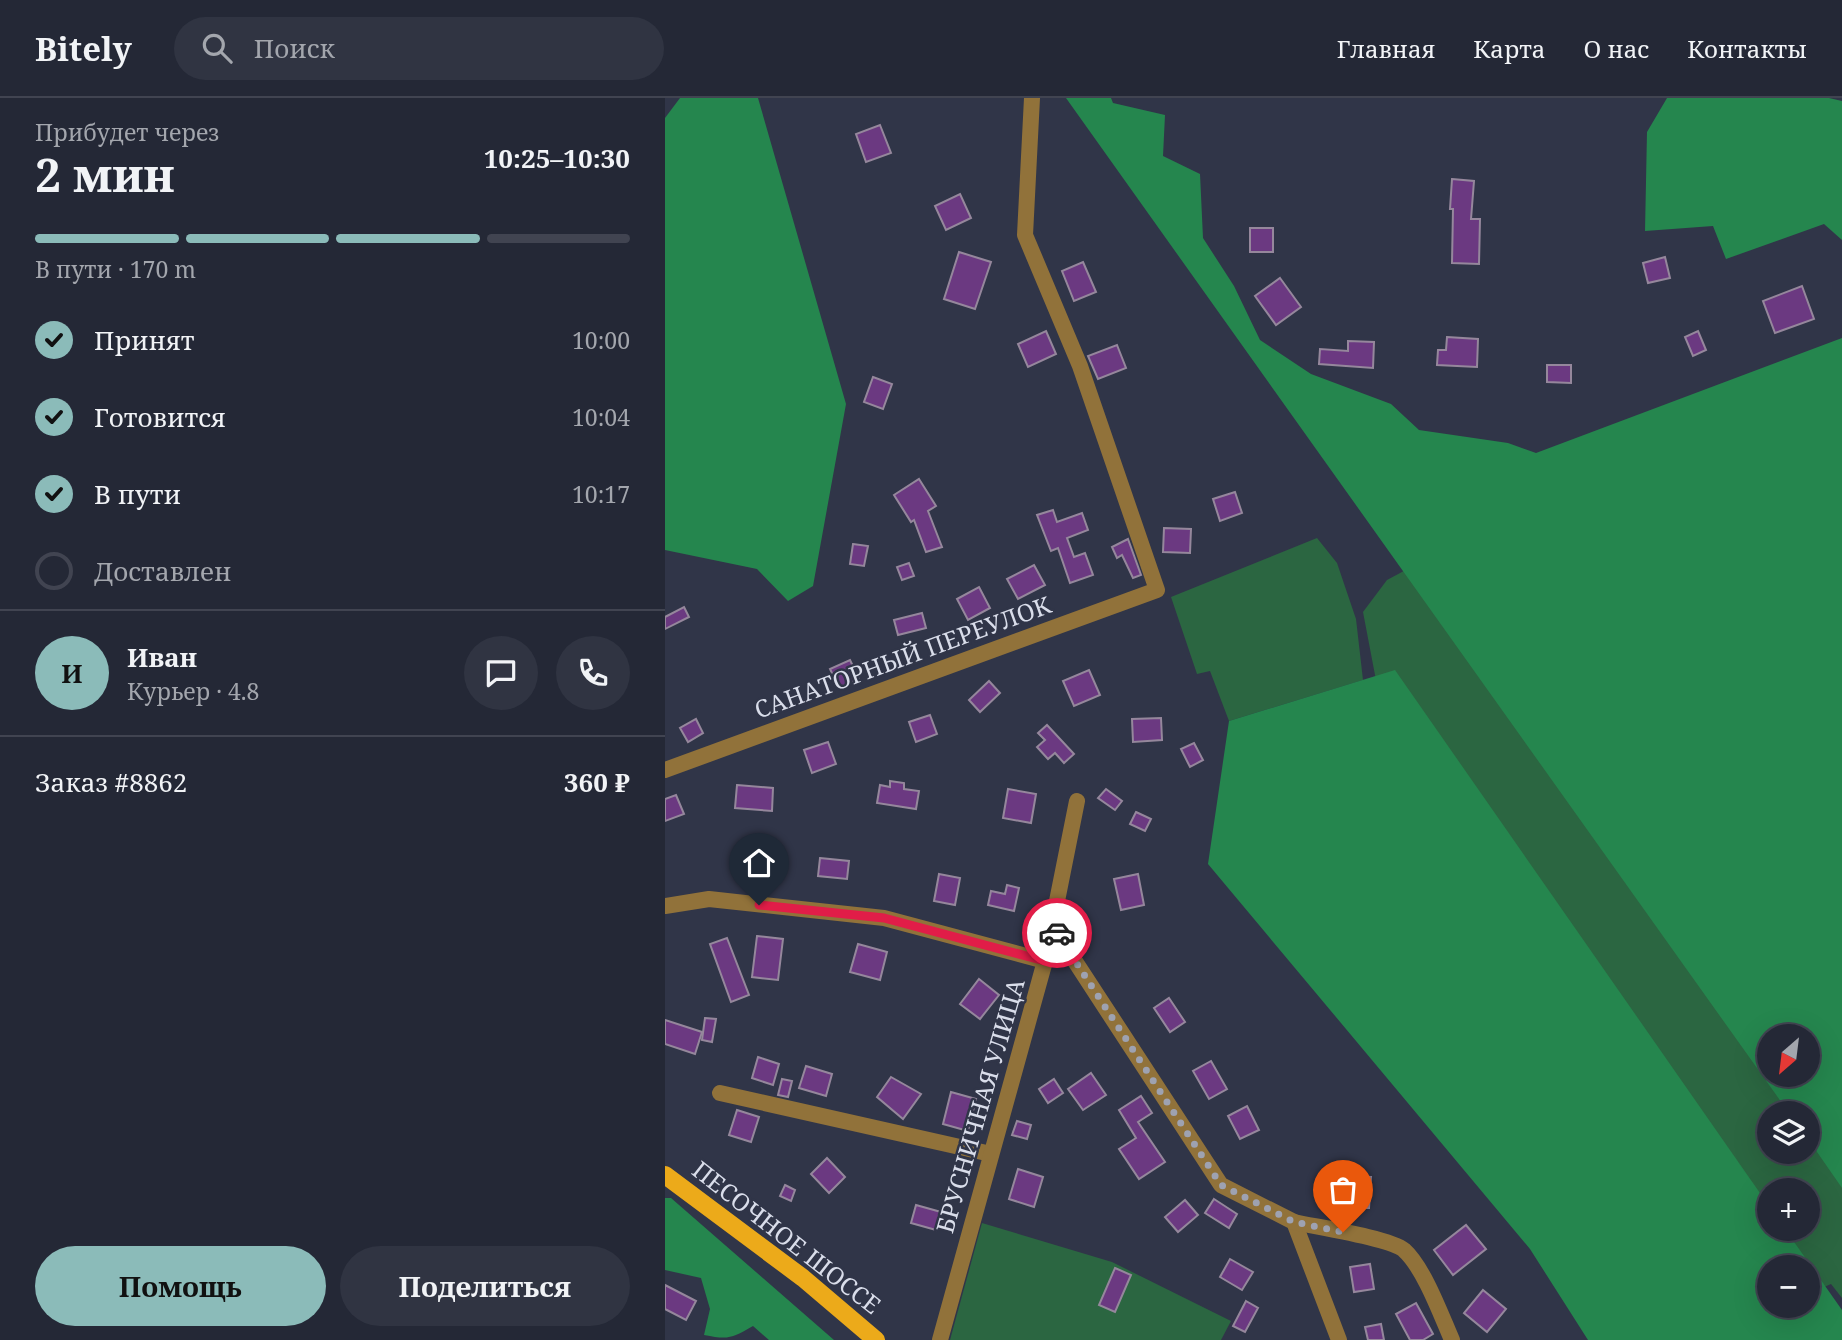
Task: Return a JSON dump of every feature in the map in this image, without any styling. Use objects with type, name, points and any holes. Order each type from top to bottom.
[{"type":"main road","name":"ПЕСОЧНОЕ ШОССЕ","points":[[665,1175],[803,1278],[876,1340]]},
{"type":"street","name":"САНАТОРНЫЙ ПЕРЕУЛОК","points":[[665,769],[1157,590],[1080,366],[1025,235],[1032,98]]},
{"type":"street","name":"БРУСНИЧНАЯ УЛИЦА","points":[[940,1340],[1045,961],[1077,801]]},
{"type":"street","points":[[665,906],[709,899],[884,918],[1045,961]]},
{"type":"street","points":[[1052,926],[1221,1185],[1294,1222],[1367,1237],[1403,1249],[1427,1283],[1452,1340]]},
{"type":"street","points":[[720,1093],[991,1154]]},
{"type":"street","points":[[1294,1222],[1339,1340]]},
{"type":"green space","points":[[680,98],[758,98],[846,404],[813,586],[788,601],[757,569],[665,550],[665,118]]},
{"type":"green space","points":[[1066,98],[1111,98],[1113,103],[1165,115],[1163,156],[1200,174],[1203,238],[1234,286],[1260,340],[1311,374],[1391,404],[1419,430],[1508,443],[1536,453],[1842,338],[1842,1188],[1820,1156],[1820,1101],[1780,1101],[1770,1087],[1820,1087],[1820,1024],[1757,1024],[1757,1068]]},
{"type":"green space","points":[[1667,98],[1829,98],[1842,101],[1842,240],[1824,224],[1726,259],[1713,226],[1645,231],[1647,132]]},
{"type":"green space","points":[[1317,538],[1337,563],[1356,619],[1363,680],[1229,721],[1210,671],[1197,674],[1171,597]]},
{"type":"green space","points":[[1430,557],[1842,640],[1842,1298],[1831,1284],[1820,1289],[1820,1255],[1757,1255],[1757,1313],[1743,1322],[1379,696],[1363,612],[1387,580]]},
{"type":"green space","points":[[1395,670],[1757,1189],[1757,1241],[1793,1241],[1803,1255],[1757,1255],[1757,1318],[1820,1318],[1820,1279],[1842,1310],[1842,1340],[1588,1340],[1530,1249],[1208,864],[1229,721]]},
{"type":"green space","points":[[665,1198],[671,1198],[834,1340],[769,1340],[753,1326],[730,1337],[704,1335],[710,1309],[701,1278],[665,1270]]},
{"type":"green space","points":[[982,1223],[1112,1262],[1231,1321],[1221,1340],[950,1340]]},
{"type":"building","points":[[880,125],[891,153],[866,162],[856,134]]},
{"type":"building","points":[[1452,179],[1474,181],[1471,219],[1480,219],[1479,264],[1452,263]]},
{"type":"building","points":[[960,194],[971,218],[946,230],[935,206]]},
{"type":"building","points":[[1250,228],[1273,228],[1273,252],[1250,252]]},
{"type":"building","points":[[959,252],[991,262],[975,309],[944,299]]},
{"type":"building","points":[[1665,257],[1670,278],[1648,283],[1643,263]]},
{"type":"building","points":[[1083,262],[1096,292],[1074,301],[1062,271]]},
{"type":"building","points":[[1280,278],[1301,307],[1276,325],[1255,296]]},
{"type":"building","points":[[1802,286],[1814,319],[1775,333],[1763,301]]},
{"type":"building","points":[[1046,331],[1056,354],[1028,367],[1018,344]]},
{"type":"building","points":[[1698,331],[1706,350],[1693,356],[1685,337]]},
{"type":"building","points":[[1447,337],[1478,339],[1477,367],[1437,365],[1438,350],[1446,350]]},
{"type":"building","points":[[1348,341],[1374,342],[1373,368],[1319,364],[1320,349],[1348,351]]},
{"type":"building","points":[[1117,345],[1126,368],[1098,379],[1088,356]]},
{"type":"building","points":[[1547,365],[1571,365],[1571,383],[1547,382]]},
{"type":"building","points":[[873,377],[892,384],[883,409],[864,402]]},
{"type":"building","points":[[919,479],[936,506],[928,511],[942,547],[926,552],[914,520],[911,522],[894,495]]},
{"type":"building","points":[[1235,492],[1242,513],[1220,521],[1213,499]]},
{"type":"building","points":[[1053,510],[1057,522],[1082,513],[1088,530],[1067,538],[1074,557],[1085,553],[1093,575],[1070,583],[1058,548],[1051,551],[1037,515]]},
{"type":"building","points":[[1164,528],[1191,529],[1190,553],[1163,552]]},
{"type":"building","points":[[1128,539],[1141,575],[1133,578],[1122,555],[1117,558],[1112,547]]},
{"type":"building","points":[[853,544],[868,546],[864,566],[850,564]]},
{"type":"building","points":[[909,563],[914,576],[902,580],[897,567]]},
{"type":"building","points":[[1034,565],[1045,585],[1018,599],[1007,579]]},
{"type":"building","points":[[979,587],[990,608],[968,620],[957,599]]},
{"type":"building","points":[[684,607],[689,617],[665,629],[665,617]]},
{"type":"building","points":[[922,613],[926,628],[898,635],[894,620]]},
{"type":"building","points":[[850,660],[859,679],[839,688],[830,669]]},
{"type":"building","points":[[1089,670],[1100,695],[1074,706],[1063,681]]},
{"type":"building","points":[[989,681],[1000,693],[980,712],[969,700]]},
{"type":"building","points":[[930,715],[937,734],[916,742],[909,722]]},
{"type":"building","points":[[1161,718],[1162,740],[1133,742],[1132,719]]},
{"type":"building","points":[[696,719],[703,733],[688,742],[680,728]]},
{"type":"building","points":[[1047,725],[1074,754],[1064,763],[1055,753],[1048,759],[1037,747],[1045,740],[1038,733]]},
{"type":"building","points":[[828,742],[836,764],[812,773],[804,750]]},
{"type":"building","points":[[1194,743],[1203,760],[1190,767],[1181,749]]},
{"type":"building","points":[[890,781],[904,783],[904,789],[919,791],[916,809],[877,803],[880,785],[890,787]]},
{"type":"building","points":[[737,785],[773,788],[772,811],[735,808]]},
{"type":"building","points":[[1008,789],[1036,794],[1031,823],[1003,818]]},
{"type":"building","points":[[1106,789],[1122,801],[1115,810],[1098,798]]},
{"type":"building","points":[[676,795],[684,814],[665,821],[665,799]]},
{"type":"building","points":[[1136,812],[1151,819],[1145,831],[1130,824]]},
{"type":"building","points":[[820,858],[849,861],[847,879],[818,876]]},
{"type":"building","points":[[939,874],[960,878],[955,905],[934,901]]},
{"type":"building","points":[[1138,874],[1144,905],[1121,910],[1114,879]]},
{"type":"building","points":[[1007,885],[1019,888],[1014,911],[988,905],[991,891],[1005,894]]},
{"type":"building","points":[[757,936],[783,939],[778,980],[752,977]]},
{"type":"building","points":[[727,938],[749,995],[731,1002],[710,944]]},
{"type":"building","points":[[858,944],[887,952],[880,980],[850,972]]},
{"type":"building","points":[[979,979],[999,995],[980,1019],[960,1004]]},
{"type":"building","points":[[1169,998],[1185,1022],[1170,1032],[1154,1008]]},
{"type":"building","points":[[705,1018],[716,1019],[712,1042],[702,1040]]},
{"type":"building","points":[[665,1020],[702,1032],[695,1054],[665,1044]]},
{"type":"building","points":[[758,1057],[779,1064],[773,1085],[752,1078]]},
{"type":"building","points":[[1211,1061],[1227,1089],[1209,1099],[1193,1071]]},
{"type":"building","points":[[806,1066],[832,1074],[826,1096],[799,1088]]},
{"type":"building","points":[[1091,1073],[1106,1095],[1083,1110],[1068,1089]]},
{"type":"building","points":[[891,1077],[921,1094],[903,1119],[877,1097]]},
{"type":"building","points":[[782,1079],[792,1081],[788,1097],[778,1095]]},
{"type":"building","points":[[1054,1079],[1063,1093],[1048,1103],[1039,1089]]},
{"type":"building","points":[[951,1092],[976,1099],[968,1131],[943,1124]]},
{"type":"building","points":[[1141,1096],[1152,1113],[1138,1122],[1165,1162],[1139,1179],[1119,1149],[1136,1138],[1119,1110]]},
{"type":"building","points":[[1247,1106],[1259,1130],[1240,1139],[1228,1116]]},
{"type":"building","points":[[737,1110],[759,1117],[751,1142],[729,1135]]},
{"type":"building","points":[[1017,1121],[1031,1125],[1027,1139],[1012,1135]]},
{"type":"building","points":[[827,1158],[845,1177],[829,1193],[811,1174]]},
{"type":"building","points":[[1018,1169],[1043,1177],[1034,1207],[1009,1199]]},
{"type":"building","points":[[1347,1176],[1371,1177],[1369,1208],[1346,1208]]},
{"type":"building","points":[[785,1185],[795,1190],[791,1201],[780,1196]]},
{"type":"building","points":[[1214,1199],[1237,1214],[1229,1228],[1205,1213]]},
{"type":"building","points":[[1185,1200],[1198,1215],[1178,1232],[1165,1217]]},
{"type":"building","points":[[916,1205],[941,1212],[936,1230],[911,1223]]},
{"type":"building","points":[[1466,1225],[1486,1249],[1453,1275],[1434,1250]]},
{"type":"building","points":[[1230,1259],[1253,1272],[1242,1290],[1220,1277]]},
{"type":"building","points":[[1370,1264],[1374,1289],[1354,1292],[1350,1267]]},
{"type":"building","points":[[1115,1268],[1131,1275],[1115,1312],[1099,1305]]},
{"type":"building","points":[[665,1285],[696,1301],[686,1320],[665,1309]]},
{"type":"building","points":[[1483,1290],[1506,1309],[1487,1332],[1464,1313]]},
{"type":"building","points":[[1246,1301],[1258,1308],[1245,1332],[1233,1326]]},
{"type":"building","points":[[1416,1303],[1433,1334],[1423,1340],[1410,1340],[1396,1314]]},
{"type":"building","points":[[1381,1324],[1384,1340],[1368,1340],[1365,1327]]},
{"type":"way so far","points":[[1057,933],[1221,1185],[1294,1222],[1343,1232]]},
{"type":"route","points":[[759,905],[884,918],[1045,961],[1052,926],[1057,933]]}]
